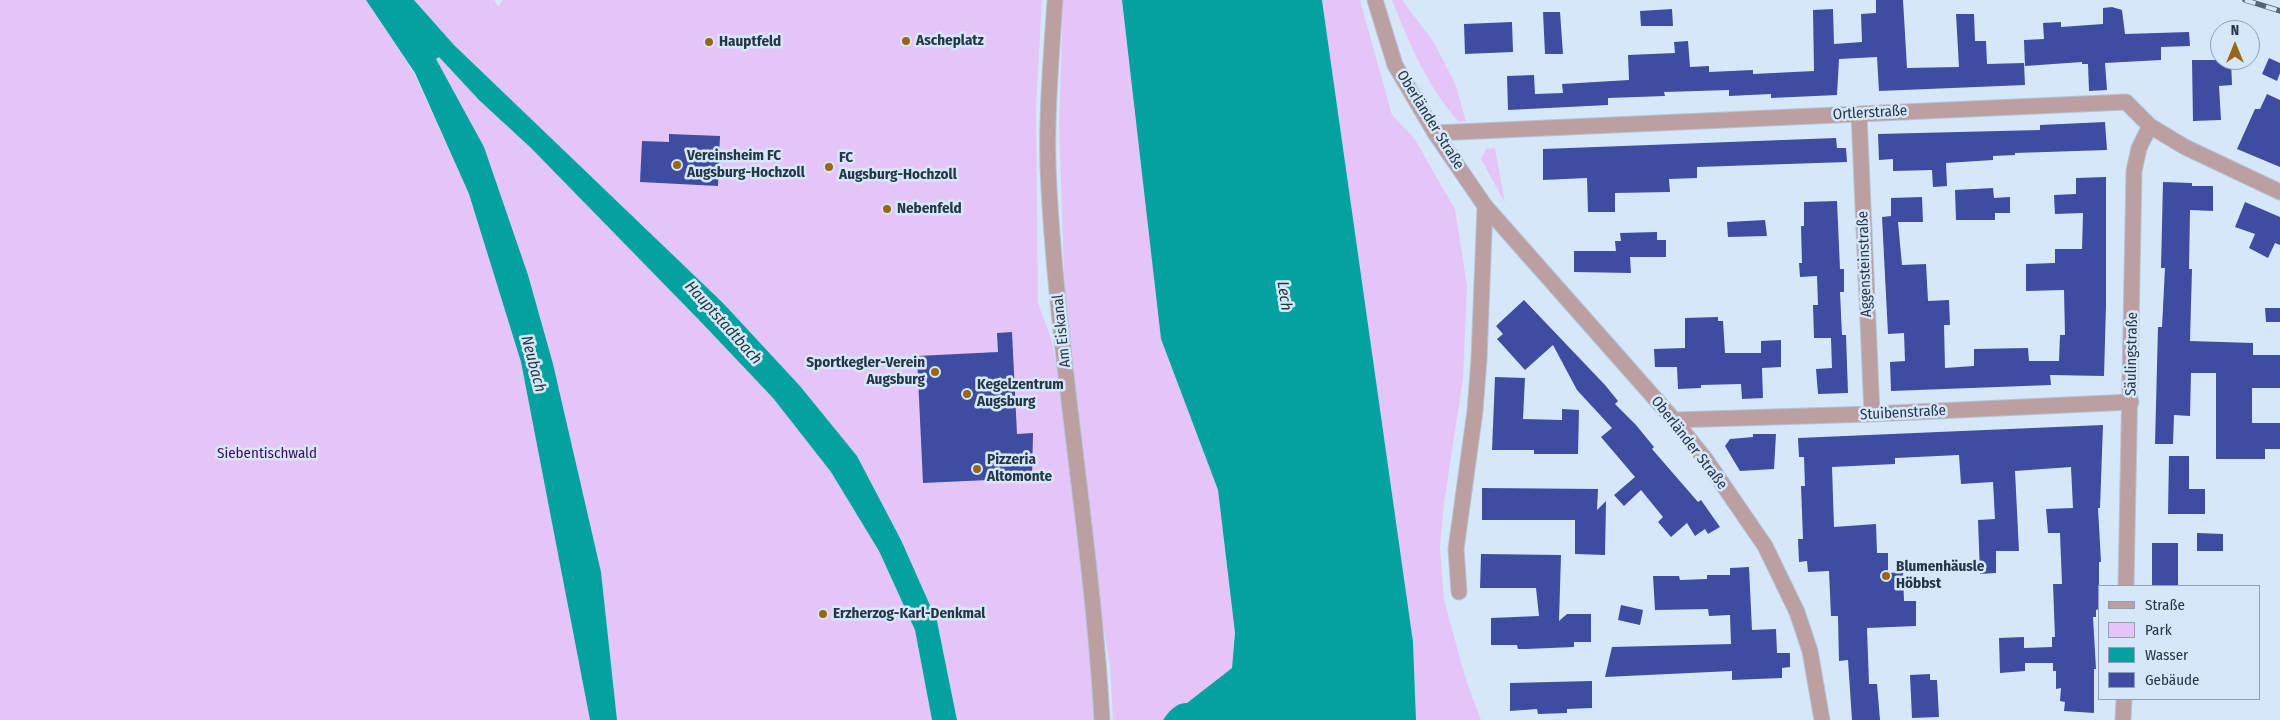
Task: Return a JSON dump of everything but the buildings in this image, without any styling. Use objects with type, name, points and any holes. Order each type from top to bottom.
[{"type":"street","name":"Am Eiskanal","points":[[1056,0],[1048,120],[1049,188],[1060,318],[1095,620],[1102,720]]},
{"type":"street","name":"Oberländer Straße","points":[[1375,0],[1396,65],[1435,133],[1485,206],[1674,420],[1706,460],[1766,546],[1798,612],[1810,651],[1822,720]]},
{"type":"street","name":"Ortlerstraße","points":[[1435,133],[2126,102],[2150,126],[2186,148],[2280,192]]},
{"type":"street","name":"Aggensteinstraße","points":[[1858,114],[1872,414]]},
{"type":"street","name":"Säulingstraße","points":[[2126,585],[2134,171],[2139,148],[2150,126]]},
{"type":"street","points":[[1459,592],[1456,549],[1475,411],[1480,359],[1485,206]]},
{"type":"street","name":"Stuibenstraße","points":[[1674,420],[1872,414],[2131,402]]},
{"type":"street","points":[[2123,720],[2124,700]]},
{"type":"green space","name":"Siebentischwald","points":[[0,0],[366,0],[414,73],[469,194],[521,362],[590,720],[0,720]]},
{"type":"green space","points":[[414,0],[494,0],[498,7],[503,0],[1042,0],[1036,108],[1038,303],[1052,341],[1078,493],[1099,720],[957,720],[937,621],[901,540],[857,456],[800,386],[723,303],[454,45]]},
{"type":"green space","points":[[1063,0],[1122,0],[1161,339],[1218,490],[1235,633],[1232,668],[1187,703],[1173,708],[1163,720],[1113,720],[1110,666],[1098,595],[1065,304],[1059,126]]},
{"type":"green space","points":[[1322,0],[1360,0],[1392,115],[1414,138],[1455,209],[1467,286],[1463,379],[1444,503],[1440,547],[1444,600],[1466,680],[1481,720],[1416,720],[1413,642]]},
{"type":"green space","points":[[1392,0],[1402,0],[1433,41],[1455,83],[1466,121],[1459,122],[1438,95],[1412,49]]},
{"type":"green space","points":[[439,57],[479,100],[531,148],[773,398],[831,472],[879,551],[915,630],[932,720],[617,720],[601,572],[435,59]]},
{"type":"green space","points":[[1495,148],[1505,203],[1481,159],[1486,149]]},
{"type":"water","points":[[366,0],[414,0],[454,45],[723,303],[800,386],[857,456],[901,540],[937,621],[957,720],[932,720],[915,630],[879,551],[831,472],[773,398],[531,148],[479,100],[439,57],[436,59],[484,147],[528,275],[553,364],[601,572],[617,720],[590,720],[521,362],[469,194],[415,73]]},
{"type":"water","name":"Lech","points":[[1122,0],[1322,0],[1413,642],[1416,720],[1163,720],[1173,708],[1187,703],[1232,668],[1235,633],[1218,490],[1161,339]]},
{"type":"railway","points":[[2245,0],[2280,11]]},
{"type":"place","name":"Ascheplatz","points":[[906,41]]},
{"type":"place","name":"Hauptfeld","points":[[709,42]]},
{"type":"place","name":"Vereinsheim FC Augsburg-Hochzoll","points":[[677,165]]},
{"type":"place","name":"FC Augsburg-Hochzoll","points":[[829,167]]},
{"type":"place","name":"Nebenfeld","points":[[887,209]]},
{"type":"place","name":"Sportkegler-Verein Augsburg","points":[[935,372]]},
{"type":"place","name":"Kegelzentrum Augsburg","points":[[967,394]]},
{"type":"place","name":"Pizzeria Altomonte","points":[[977,469]]},
{"type":"place","name":"Blumenhäusle Höbbst","points":[[1886,576]]},
{"type":"place","name":"Erzherzog-Karl-Denkmal","points":[[823,614]]},
{"type":"water label","name":"Hauptstadtbach","points":[[723,323]]},
{"type":"water label","name":"Neubach","points":[[533,364]]}]
